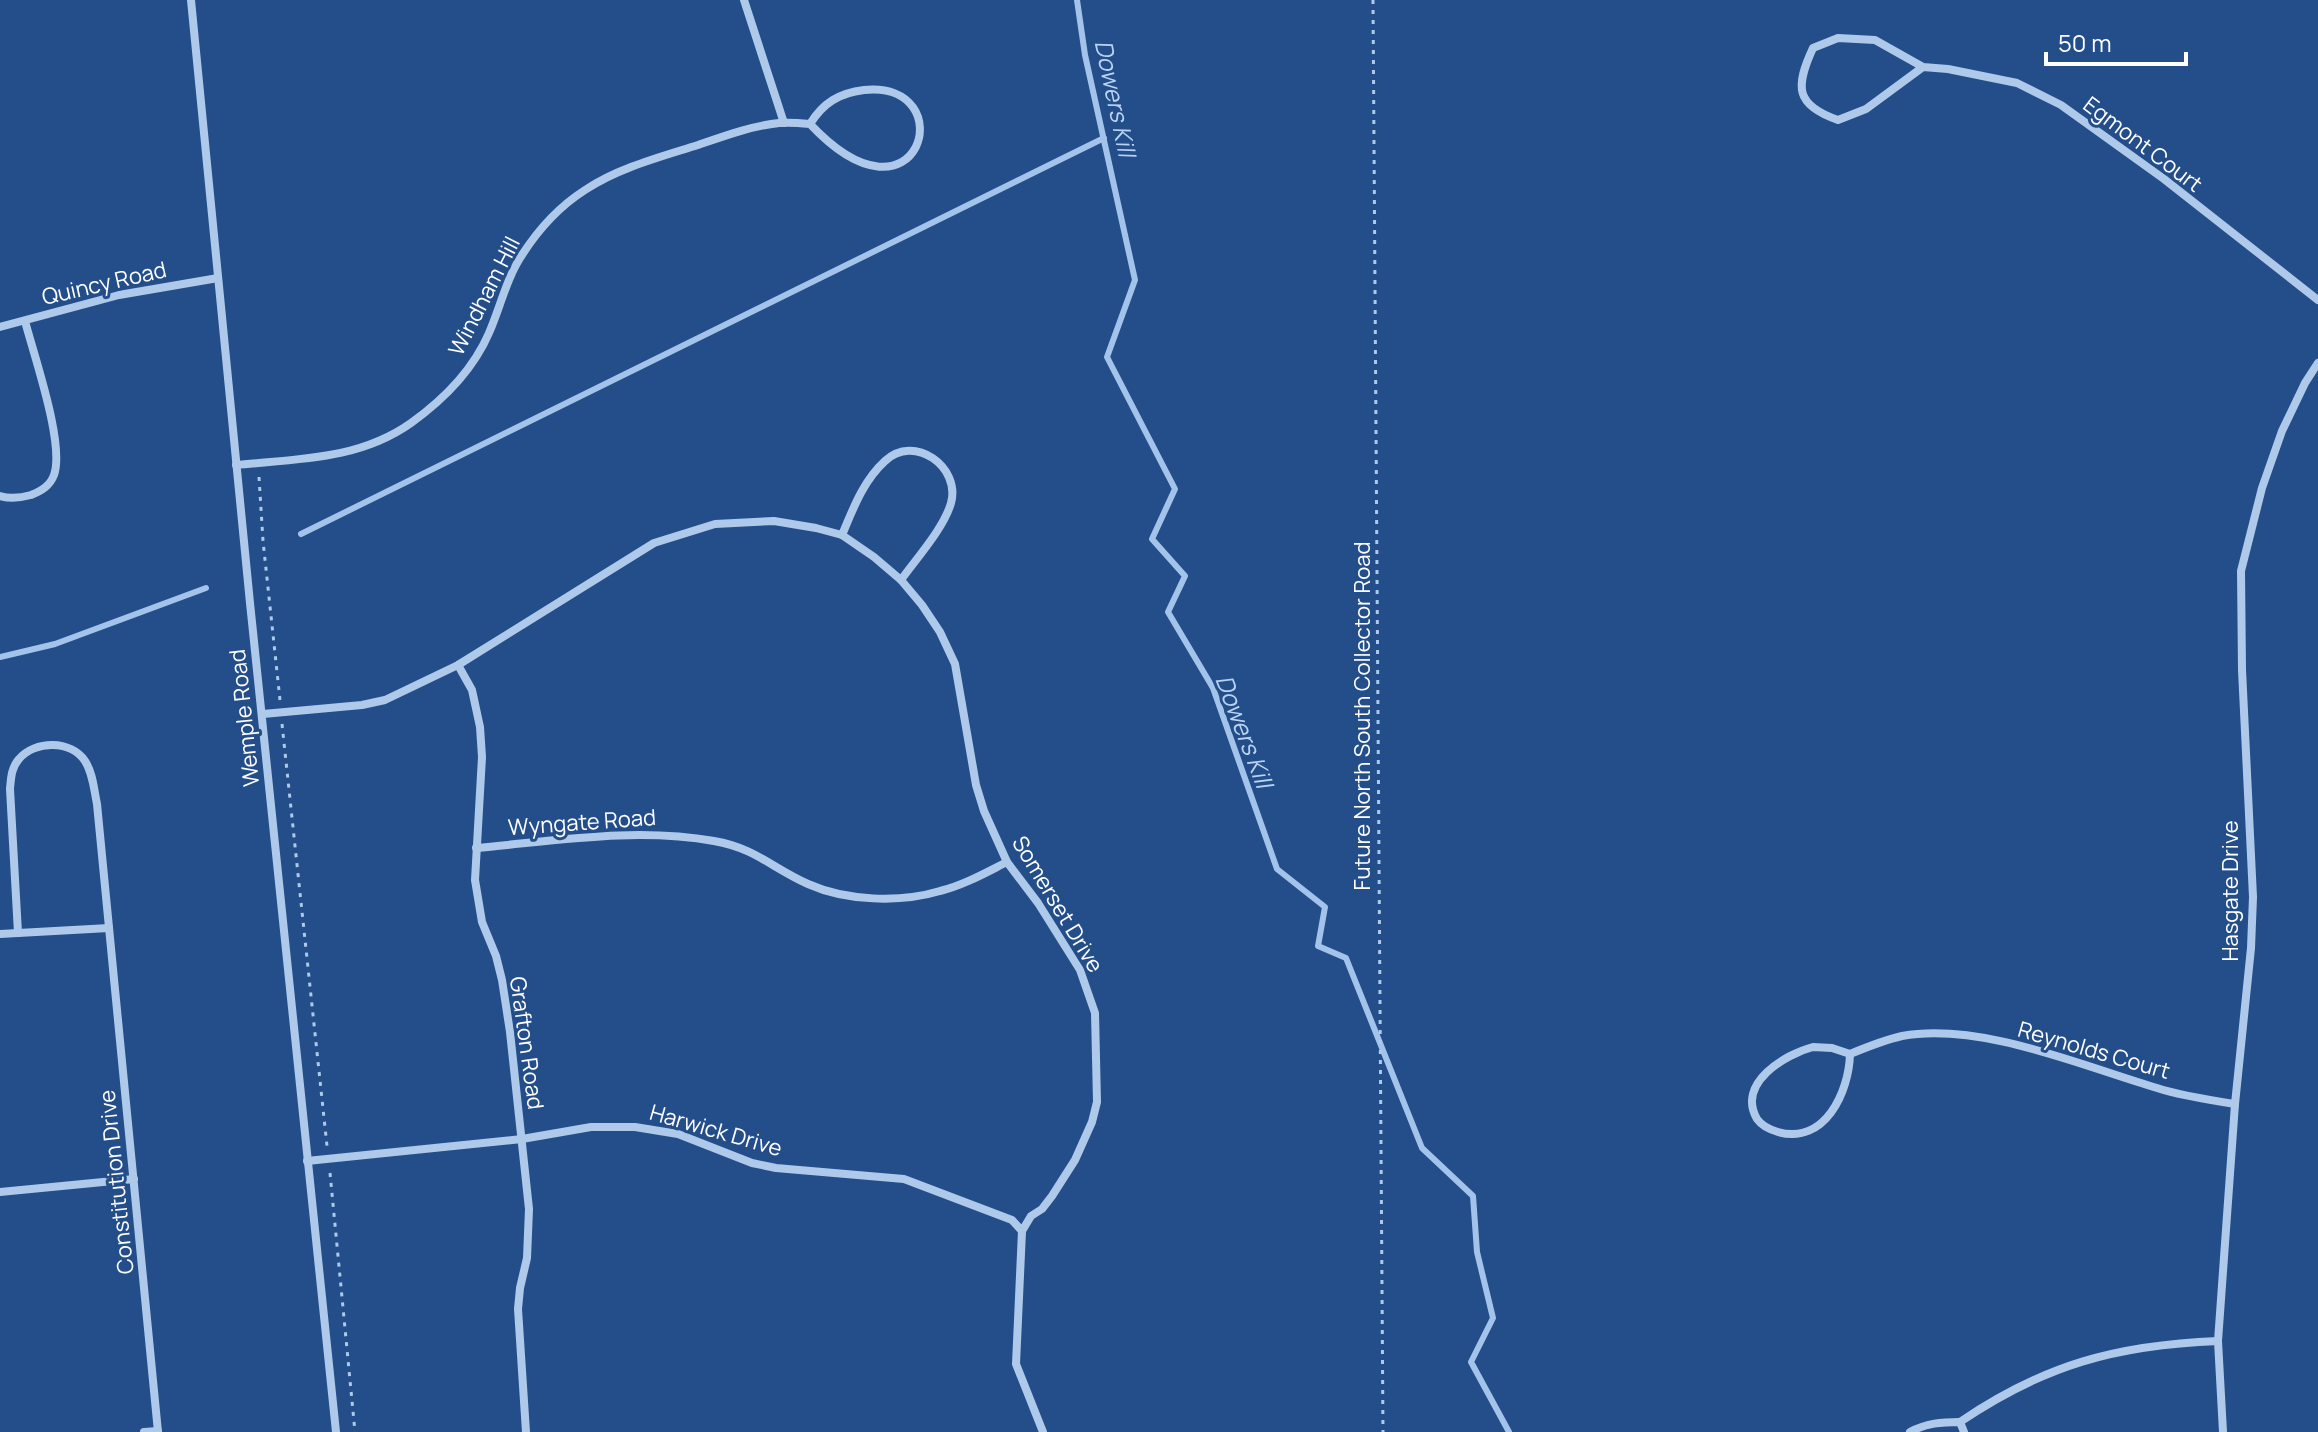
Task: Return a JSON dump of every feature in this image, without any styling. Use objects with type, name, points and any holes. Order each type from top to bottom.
[{"type":"street","name":"Wemple Road","points":[[191,0],[336,1432]]},
{"type":"street","points":[[744,0],[784,123]]},
{"type":"street","name":"Egmont Court","points":[[1923,67],[1866,109],[1838,120],[1815,112],[1801,90],[1803,70],[1813,48],[1838,38],[1875,40],[1923,67],[2017,83],[2061,105],[2164,179],[2318,300]]},
{"type":"street","points":[[890,90],[909,101],[917,112],[918,143],[906,159],[890,168],[866,166],[848,157],[810,124],[825,104],[837,96],[851,91],[890,90]]},
{"type":"street","name":"Windham Hill","points":[[236,465],[339,455],[364,449],[410,424],[444,397],[465,373],[487,338],[520,258],[560,209],[586,189],[662,156],[739,132],[784,123],[810,124]]},
{"type":"street","name":"Quincy Road","points":[[0,327],[119,295],[218,278]]},
{"type":"street","points":[[0,496],[16,499],[34,494],[47,487],[55,472],[54,433],[25,321]]},
{"type":"street","name":"Hasgate Drive","points":[[2223,1432],[2218,1341],[2253,897],[2241,665],[2241,571],[2262,488],[2282,431],[2318,363]]},
{"type":"street","points":[[842,535],[857,499],[870,477],[885,461],[894,454],[906,451],[934,457],[946,470],[952,484],[951,505],[901,580]]},
{"type":"street","name":"Somerset Drive","points":[[263,714],[385,700],[458,665],[654,543],[715,524],[759,522],[801,525],[842,535],[901,580],[934,623],[955,664],[976,785],[984,811],[1007,862],[1038,903],[1080,970],[1095,1013],[1097,1102],[1075,1160],[1045,1205],[1031,1216],[1022,1231]]},
{"type":"street","name":"Grafton Road","points":[[458,665],[472,690],[480,727],[482,757],[476,848],[478,902],[502,980],[529,1209],[529,1240],[518,1309],[526,1432]]},
{"type":"street","name":"Constitution Drive","points":[[18,933],[10,789],[13,767],[20,757],[35,748],[67,746],[78,752],[87,763],[97,804],[158,1431]]},
{"type":"street","name":"Wyngate Road","points":[[476,848],[662,833],[745,848],[808,884],[868,898],[939,892],[1007,862]]},
{"type":"street","points":[[0,934],[109,928]]},
{"type":"street","name":"Reynolds Court","points":[[1850,1054],[1849,1075],[1831,1115],[1816,1128],[1784,1134],[1769,1130],[1757,1119],[1754,1094],[1765,1072],[1795,1052],[1813,1047],[1832,1048],[1850,1054],[1904,1036],[1983,1039],[2067,1058],[2158,1089],[2235,1104]]},
{"type":"street","name":"Harwick Drive","points":[[307,1161],[522,1139],[591,1127],[658,1129],[752,1163],[776,1168],[887,1175],[904,1179],[1012,1220],[1022,1231]]},
{"type":"street","points":[[0,1192],[134,1179]]},
{"type":"street","points":[[1022,1231],[1016,1364],[1043,1432]]},
{"type":"street","points":[[1910,1432],[1941,1422],[1960,1422],[2027,1381],[2101,1355],[2166,1343],[2218,1341]]},
{"type":"street","points":[[1960,1422],[1964,1432]]},
{"type":"street","points":[[144,1432],[158,1431]]},
{"type":"path","name":"Future North South Collector Road","points":[[1373,0],[1383,1432]]},
{"type":"path","points":[[258,463],[263,541],[355,1432]]},
{"type":"waterway","name":"Dowers Kill","points":[[1077,0],[1085,55],[1135,280],[1107,357],[1175,489],[1152,539],[1185,576],[1168,612],[1213,688],[1277,869],[1325,907],[1318,946],[1346,958],[1422,1148],[1473,1196],[1477,1252],[1493,1318],[1471,1362],[1509,1432]]},
{"type":"waterway","points":[[301,534],[1104,138]]},
{"type":"waterway","points":[[0,657],[55,644],[206,588]]}]
